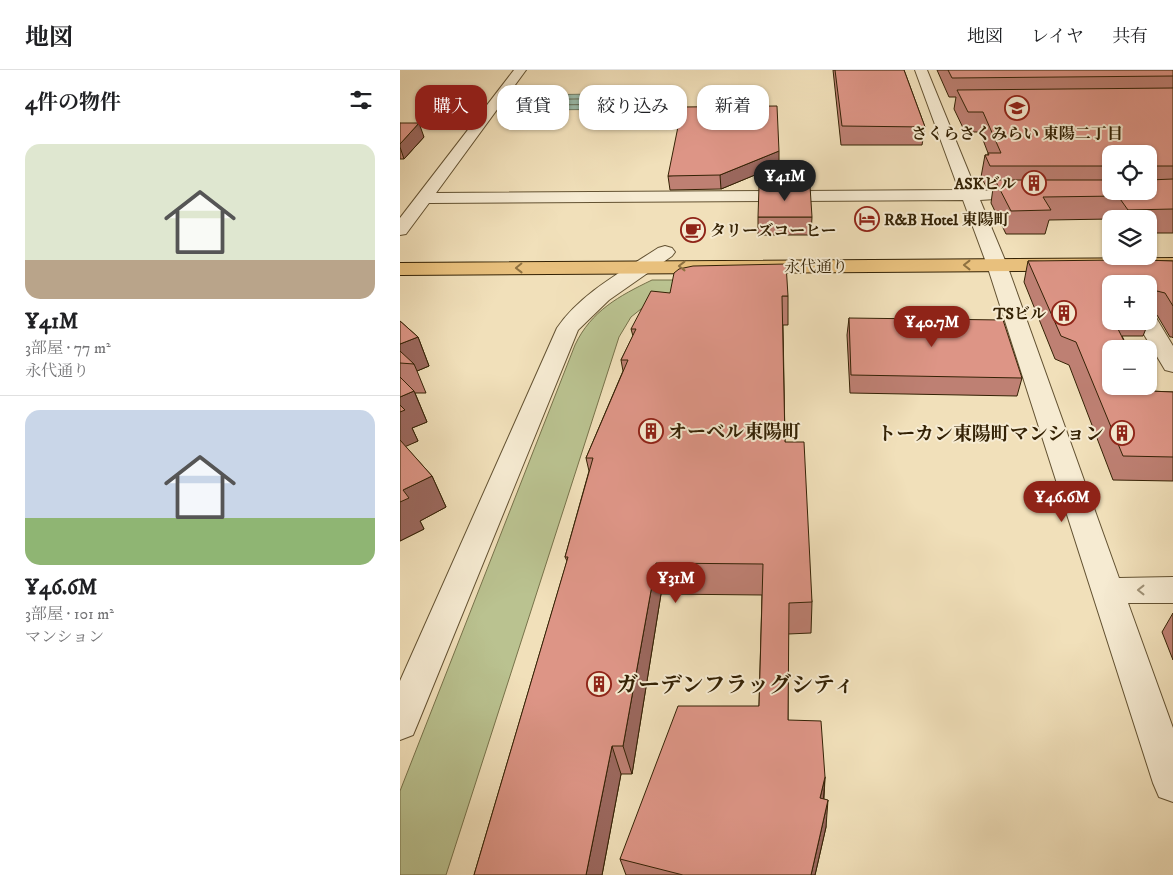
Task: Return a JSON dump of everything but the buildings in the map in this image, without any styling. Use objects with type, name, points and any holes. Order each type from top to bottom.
[{"type":"main road","points":[[1157,248],[1173,248]]},
{"type":"main road","name":"永代通り","points":[[400,254],[654,259],[1102,256]]},
{"type":"main road","name":"永代通り","points":[[400,269],[654,259],[994,257]]},
{"type":"main road","name":"永代通り","points":[[1157,262],[1173,264]]},
{"type":"street","points":[[400,230],[520,70]]},
{"type":"street","points":[[921,70],[940,102],[1173,783]]},
{"type":"street","points":[[424,198],[1004,195]]},
{"type":"street","points":[[400,723],[568,328],[578,314],[598,297],[654,259]]},
{"type":"street","points":[[1152,330],[1173,366]]},
{"type":"street","points":[[1108,590],[1173,590]]},
{"type":"green space","points":[[652,280],[681,280],[678,295],[651,301],[631,317],[619,337],[446,875],[400,875],[400,791],[575,345],[589,323],[607,306],[628,292]]},
{"type":"water","points":[[569,94],[579,94],[579,110],[569,110]]},
{"type":"place","name":"さくらさくみらい 東陽二丁目","points":[[1017,108]]},
{"type":"place","name":"ASKビル","points":[[1034,183]]},
{"type":"place","name":"R&B Hotel 東陽町","points":[[867,219]]},
{"type":"place","name":"タリーズコーヒー","points":[[693,230]]},
{"type":"place","name":"TSビル","points":[[1064,313]]},
{"type":"place","name":"オーベル東陽町","points":[[651,431]]},
{"type":"place","name":"トーカン東陽町マンション","points":[[1122,433]]},
{"type":"place","name":"ガーデンフラッグシティ","points":[[599,684]]}]
